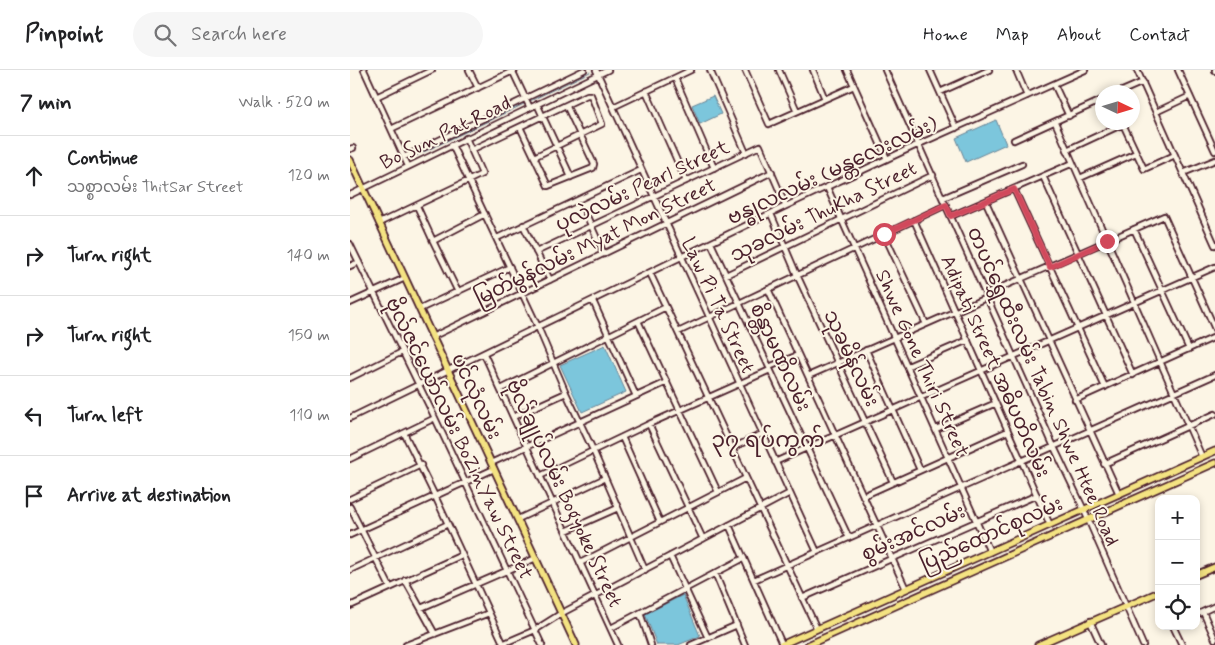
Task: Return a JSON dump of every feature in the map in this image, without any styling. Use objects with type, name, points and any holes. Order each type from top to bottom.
[{"type":"main road","name":"ပင်လုံလမ်း","points":[[350,160],[576,645]]},
{"type":"main road","name":"ပြည်ထောင်စုလမ်း","points":[[781,645],[1215,451]]},
{"type":"main road","name":"ပြည်ထောင်စုလမ်း","points":[[808,645],[1215,463]]},
{"type":"main road","points":[[1200,573],[1215,567]]},
{"type":"main road","points":[[1038,645],[1155,594]]},
{"type":"main road","points":[[827,625],[832,634]]},
{"type":"street","points":[[364,70],[408,166]]},
{"type":"street","points":[[376,97],[432,70]]},
{"type":"street","points":[[469,70],[478,88]]},
{"type":"street","points":[[391,129],[514,70],[530,108]]},
{"type":"street","points":[[404,157],[584,70]]},
{"type":"street","name":"Bo Sun Pat Road","points":[[350,195],[530,108],[597,72],[608,70]]},
{"type":"street","points":[[613,107],[691,70]]},
{"type":"street","points":[[710,70],[746,153]]},
{"type":"street","points":[[746,70],[769,124],[854,86]]},
{"type":"street","points":[[779,70],[797,111]]},
{"type":"street","points":[[813,70],[825,99]]},
{"type":"street","points":[[847,70],[886,159]]},
{"type":"street","name":"တပင်ရွှေထီးလမ်း Tabin Shwe Htee Road","points":[[885,70],[1143,645]]},
{"type":"street","points":[[930,70],[956,128]]},
{"type":"street","points":[[940,92],[989,70]]},
{"type":"street","points":[[1016,70],[1027,96]]},
{"type":"street","name":"ဗန္ဓုလလမ်း (မန္တလေးလမ်း)","points":[[350,418],[786,206],[1085,70]]},
{"type":"street","points":[[1137,70],[1215,245]]},
{"type":"street","points":[[1178,70],[1215,151]]},
{"type":"street","name":"Law Pi Ta Street","points":[[597,72],[817,552]]},
{"type":"street","points":[[675,78],[714,168]]},
{"type":"street","points":[[1136,85],[1143,82]]},
{"type":"street","points":[[1054,84],[1069,116]]},
{"type":"street","points":[[646,91],[686,181]]},
{"type":"street","points":[[471,150],[587,95],[591,95],[602,124],[534,157]]},
{"type":"street","points":[[1156,112],[1190,96]]},
{"type":"street","points":[[1014,140],[1095,103]]},
{"type":"street","points":[[537,104],[571,177]]},
{"type":"street","points":[[520,126],[546,185],[548,186],[571,177],[594,166],[566,105]]},
{"type":"street","points":[[1055,122],[1202,457]]},
{"type":"street","points":[[1067,150],[1108,130]]},
{"type":"street","points":[[1126,130],[1144,169],[1175,155]]},
{"type":"street","points":[[379,223],[482,174],[466,138]]},
{"type":"street","points":[[452,145],[538,327],[645,570]]},
{"type":"street","name":"ပုလဲလမ်း Pearl Street","points":[[536,252],[760,146],[772,172]]},
{"type":"street","points":[[1080,178],[1136,152]]},
{"type":"street","points":[[1183,173],[1215,160]]},
{"type":"street","points":[[951,216],[1073,163]]},
{"type":"street","points":[[943,198],[1022,164]]},
{"type":"street","points":[[497,238],[641,170]]},
{"type":"street","points":[[772,172],[786,206]]},
{"type":"street","name":"မြတ်မွန်လမ်း Myat Mon Street","points":[[432,337],[772,172]]},
{"type":"street","name":"သုခလမ်း ThuKha Street","points":[[726,274],[933,176]]},
{"type":"street","points":[[1043,176],[1133,374]]},
{"type":"street","name":"Shwe Gone Thiri Street","points":[[828,187],[990,552]]},
{"type":"street","points":[[1014,189],[1105,387]]},
{"type":"street","points":[[986,202],[1119,494]]},
{"type":"street","points":[[678,332],[946,205]]},
{"type":"street","points":[[417,206],[458,292]]},
{"type":"street","points":[[585,212],[604,254]]},
{"type":"street","points":[[433,241],[485,214]]},
{"type":"street","name":"သုခမိန်လမ်း","points":[[771,214],[797,276],[893,482]]},
{"type":"street","points":[[808,376],[1164,216],[1215,329]]},
{"type":"street","name":"Adipati Street အဓိပတိလမ်း","points":[[914,220],[1050,525]]},
{"type":"street","points":[[524,226],[550,280]]},
{"type":"street","points":[[1134,229],[1189,348]]},
{"type":"street","points":[[884,234],[926,324]]},
{"type":"street","name":"စိန္တာမဏိလမ်း","points":[[711,243],[849,538]]},
{"type":"street","name":"ဗိုလ်ဇင်ယော်လမ်း BoZinYaw Street","points":[[350,244],[435,418],[542,645]]},
{"type":"street","points":[[350,266],[359,262]]},
{"type":"street","points":[[775,462],[1215,266]]},
{"type":"street","points":[[420,309],[510,267]]},
{"type":"street","points":[[650,273],[817,629]]},
{"type":"street","points":[[350,303],[405,278]]},
{"type":"street","points":[[768,289],[906,589]]},
{"type":"street","points":[[593,301],[636,396]]},
{"type":"street","points":[[501,389],[666,307]]},
{"type":"street","points":[[638,321],[718,492]]},
{"type":"street","points":[[1075,400],[1215,337]]},
{"type":"street","points":[[908,366],[968,340]]},
{"type":"street","points":[[866,350],[920,470]]},
{"type":"street","points":[[350,370],[351,378],[402,352]]},
{"type":"street","name":"ဗိုလ်ချုပ်လမ်း Bogyoke Street","points":[[484,354],[618,645]]},
{"type":"street","points":[[540,476],[798,355]]},
{"type":"street","points":[[754,580],[1215,376]]},
{"type":"street","points":[[350,534],[464,482],[527,446],[667,382]]},
{"type":"street","points":[[513,417],[566,393]]},
{"type":"street","points":[[936,429],[996,403]]},
{"type":"street","points":[[1104,464],[1215,414]]},
{"type":"street","points":[[350,458],[435,418]]},
{"type":"street","points":[[650,424],[703,539]]},
{"type":"street","points":[[863,496],[1008,431]]},
{"type":"street","points":[[404,433],[503,645],[535,630],[562,613],[790,494]]},
{"type":"street","points":[[732,448],[762,434]]},
{"type":"street","points":[[622,437],[660,522]]},
{"type":"street","points":[[350,499],[421,466]]},
{"type":"street","points":[[518,520],[605,478]]},
{"type":"street","points":[[580,563],[746,478]]},
{"type":"street","name":"စွမ်းအင်လမ်း","points":[[802,598],[1037,495]]},
{"type":"street","points":[[350,507],[390,587]]},
{"type":"street","points":[[566,531],[618,508]]},
{"type":"street","points":[[350,570],[448,524]]},
{"type":"street","points":[[729,525],[781,645]]},
{"type":"street","points":[[350,606],[462,555]]},
{"type":"street","points":[[670,556],[708,638]]},
{"type":"street","points":[[982,556],[986,565]]},
{"type":"street","points":[[421,608],[536,558]]},
{"type":"street","points":[[611,628],[744,558]]},
{"type":"street","points":[[715,573],[745,645]]},
{"type":"street","points":[[405,580],[436,634]]},
{"type":"street","points":[[1200,613],[1215,606]]},
{"type":"street","points":[[1203,612],[1215,639]]},
{"type":"street","points":[[406,645],[489,613]]},
{"type":"street","points":[[640,613],[651,645]]},
{"type":"street","points":[[1090,621],[1101,645]]},
{"type":"street","points":[[691,645],[737,625]]},
{"type":"street","points":[[1175,630],[1182,645]]},
{"type":"water","points":[[713,96],[721,114],[700,124],[692,105]]},
{"type":"water","points":[[996,120],[1006,144],[966,162],[956,138]]},
{"type":"water","points":[[605,345],[626,392],[582,412],[560,365]]},
{"type":"water","points":[[683,595],[700,636],[678,645],[657,645],[645,614]]},
{"type":"waterway","points":[[530,101],[590,72]]},
{"type":"waterway","points":[[409,159],[526,103]]},
{"type":"district","name":"၃၇ ရပ်ကွက်","points":[[768,439]]},
{"type":"route","points":[[884,234],[946,205],[951,216],[1014,189],[1050,267],[1107,241]]}]
